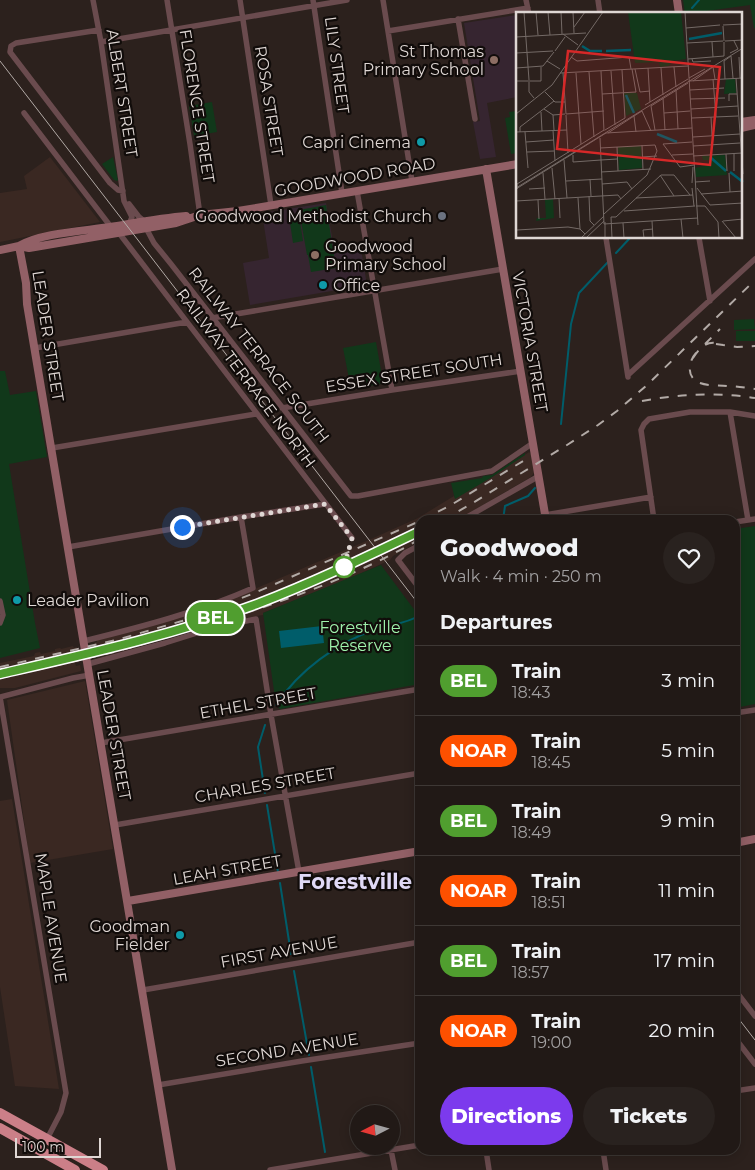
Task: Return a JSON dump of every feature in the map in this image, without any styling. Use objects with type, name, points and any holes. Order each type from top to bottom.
[{"type":"highway","points":[[0,1113],[103,1170]]},
{"type":"highway","points":[[0,1128],[71,1169]]},
{"type":"highway","points":[[31,1146],[46,1139]]},
{"type":"highway","points":[[46,1139],[47,1148],[53,1158]]},
{"type":"main road","points":[[742,122],[755,120]]},
{"type":"main road","points":[[742,128],[755,125]]},
{"type":"main road","name":"GOODWOOD ROAD","points":[[0,250],[19,246],[38,238],[111,227],[145,225],[175,217],[199,216],[271,205],[516,164]]},
{"type":"main road","name":"VICTORIA STREET","points":[[486,169],[545,515]]},
{"type":"main road","name":"GOODWOOD ROAD","points":[[19,246],[29,248],[119,233],[131,227]]},
{"type":"main road","name":"LEADER STREET","points":[[19,246],[172,1170]]},
{"type":"main road","points":[[740,842],[755,839]]},
{"type":"main road","name":"LEAH STREET","points":[[128,901],[415,853]]},
{"type":"street","name":"ALBERT STREET","points":[[93,0],[125,203],[132,217],[131,227]]},
{"type":"street","name":"FLORENCE STREET","points":[[167,0],[190,144],[199,216]]},
{"type":"street","name":"ROSA STREET","points":[[240,0],[271,205]]},
{"type":"street","points":[[101,42],[242,18],[314,3],[347,0]]},
{"type":"street","points":[[383,0],[412,181]]},
{"type":"street","points":[[526,0],[528,11]]},
{"type":"street","name":"LILY STREET","points":[[314,3],[342,193]]},
{"type":"street","points":[[388,31],[458,19],[516,12]]},
{"type":"street","points":[[458,19],[475,119]]},
{"type":"street","points":[[99,30],[16,43],[11,46],[10,52],[110,183],[118,190],[123,191]]},
{"type":"street","points":[[24,114],[111,227]]},
{"type":"street","name":"ALBERT STREET","points":[[123,191],[130,205],[145,225]]},
{"type":"street","points":[[357,191],[392,390]]},
{"type":"street","name":"RAILWAY TERRACE SOUTH","points":[[145,225],[154,243],[347,492],[353,496],[492,472],[533,443]]},
{"type":"street","points":[[128,246],[127,238],[131,227]]},
{"type":"street","name":"RAILWAY TERRACE NORTH","points":[[119,233],[352,538]]},
{"type":"street","points":[[606,239],[628,376],[755,259]]},
{"type":"street","points":[[699,239],[710,301]]},
{"type":"street","points":[[212,318],[503,269]]},
{"type":"street","points":[[35,348],[187,322]]},
{"type":"street","name":"ESSEX STREET SOUTH","points":[[282,408],[521,371]]},
{"type":"street","points":[[653,515],[641,430],[649,419],[690,412],[730,412],[755,416]]},
{"type":"street","points":[[730,412],[748,520]]},
{"type":"street","points":[[52,448],[256,414]]},
{"type":"street","points":[[471,515],[539,476]]},
{"type":"street","points":[[556,515],[651,497]]},
{"type":"street","points":[[68,547],[325,504]]},
{"type":"street","points":[[84,641],[189,613],[253,588],[241,517]]},
{"type":"street","points":[[740,521],[755,518]]},
{"type":"street","points":[[415,548],[405,553],[398,560],[415,582]]},
{"type":"street","points":[[0,601],[3,616],[1,623]]},
{"type":"street","points":[[88,664],[213,628],[256,619],[299,872]]},
{"type":"street","name":"MAPLE AVENUE","points":[[46,1139],[61,1112],[66,1093],[0,697],[90,675]]},
{"type":"street","name":"ETHEL STREET","points":[[101,744],[415,690]]},
{"type":"street","points":[[740,712],[755,710]]},
{"type":"street","name":"CHARLES STREET","points":[[115,824],[415,774]]},
{"type":"street","name":"FIRST AVENUE","points":[[143,990],[415,943]]},
{"type":"street","points":[[740,996],[755,1016]]},
{"type":"street","name":"SECOND AVENUE","points":[[158,1086],[415,1044]]},
{"type":"street","points":[[740,1044],[755,1064]]},
{"type":"street","points":[[740,1090],[755,1088]]},
{"type":"street","points":[[400,1148],[415,1146]]},
{"type":"street","points":[[270,1170],[361,1155]]},
{"type":"street","points":[[392,1155],[395,1170]]},
{"type":"street","points":[[487,1155],[489,1170]]},
{"type":"street","points":[[604,1155],[606,1170]]},
{"type":"shaded area","name":"St Thomas Primary School","points":[[516,15],[516,97],[487,103],[496,157],[480,159],[473,122],[480,121],[464,23]]},
{"type":"shaded area","points":[[50,157],[100,222],[0,242],[0,193],[27,189],[24,176]]},
{"type":"shaded area","name":"Goodwood Primary School","points":[[326,203],[335,253],[361,249],[367,285],[250,305],[243,263],[269,258],[262,213]]},
{"type":"shaded area","points":[[529,452],[531,454],[534,473],[531,477],[466,515],[423,515],[454,496],[455,498],[492,477]]},
{"type":"shaded area","points":[[415,519],[415,544],[393,556],[390,560],[355,576],[263,613],[263,615],[213,624],[130,650],[97,658],[94,643],[97,640],[222,603]]},
{"type":"shaded area","points":[[73,646],[74,648],[77,647],[79,662],[75,663],[76,666],[80,665],[81,671],[15,688],[0,688],[0,663],[34,656],[35,653],[40,652],[41,654]]},
{"type":"shaded area","points":[[85,681],[113,849],[30,863],[7,700]]},
{"type":"shaded area","points":[[12,799],[59,1089],[15,1086],[0,987],[0,801]]},
{"type":"green space","points":[[683,0],[755,0],[755,28],[750,5],[699,12],[685,12]]},
{"type":"green space","points":[[212,102],[217,132],[194,136],[189,106]]},
{"type":"green space","points":[[516,111],[516,153],[511,154],[505,118],[510,117],[509,112]]},
{"type":"green space","points":[[113,157],[117,181],[114,180],[102,164]]},
{"type":"green space","points":[[326,205],[336,268],[311,272],[299,210]]},
{"type":"green space","points":[[299,215],[303,241],[293,243],[289,216]]},
{"type":"green space","points":[[754,319],[755,329],[734,330],[734,320]]},
{"type":"green space","points":[[736,331],[755,331],[755,341],[736,341]]},
{"type":"green space","points":[[376,342],[383,382],[381,384],[351,389],[343,348]]},
{"type":"green space","points":[[0,371],[5,371],[10,395],[36,391],[47,457],[9,464],[40,648],[0,658]]},
{"type":"green space","points":[[525,453],[525,455],[492,477],[455,499],[451,483],[492,475]]},
{"type":"green space","points":[[755,526],[755,704],[740,707],[740,528]]},
{"type":"green space","name":"Forestville Reserve","points":[[381,565],[415,611],[415,685],[280,709],[276,705],[263,613]]},
{"type":"water","points":[[322,626],[324,643],[281,648],[279,631]]},
{"type":"waterway","points":[[692,8],[699,0]]},
{"type":"waterway","points":[[616,253],[629,239]]},
{"type":"waterway","points":[[561,424],[571,324],[579,293],[608,262]]},
{"type":"waterway","points":[[504,515],[505,506],[528,496],[535,488]]},
{"type":"waterway","points":[[276,705],[285,692],[307,669],[333,650],[376,629],[415,618]]},
{"type":"waterway","points":[[265,725],[258,747],[265,793]]},
{"type":"waterway","points":[[267,805],[278,872]]},
{"type":"waterway","points":[[280,883],[291,954]]},
{"type":"waterway","points":[[294,971],[309,1055]]},
{"type":"waterway","points":[[311,1067],[325,1152]]},
{"type":"tram line","points":[[0,61],[415,600]]},
{"type":"tram line","points":[[740,1020],[755,1040]]},
{"type":"railway","points":[[452,515],[567,445],[617,411],[647,385],[755,280]]},
{"type":"railway","points":[[705,344],[720,329]]},
{"type":"railway","points":[[693,358],[699,350],[709,343],[723,345]]},
{"type":"railway","points":[[716,344],[737,347],[755,346]]},
{"type":"railway","points":[[696,353],[690,365],[690,374],[695,381],[706,385],[755,389]]},
{"type":"railway","points":[[642,401],[698,395],[727,395],[755,398]]},
{"type":"railway","points":[[432,515],[528,458]]},
{"type":"railway","points":[[0,667],[116,640],[182,621],[252,594],[415,523]]},
{"type":"railway","points":[[393,544],[415,533]]},
{"type":"railway","points":[[244,605],[322,574],[397,538]]},
{"type":"railway","points":[[246,613],[291,598],[335,580],[415,542]]},
{"type":"railway","points":[[148,639],[251,606]]},
{"type":"railway","points":[[0,678],[118,651],[157,640]]},
{"type":"train","name":"BEL","points":[[0,674],[134,643],[216,618],[318,579],[415,533]]},
{"type":"place","name":"St Thomas Primary School","points":[[494,60]]},
{"type":"place","name":"Capri Cinema","points":[[421,142]]},
{"type":"place","name":"Goodwood Methodist Church","points":[[442,216]]},
{"type":"place","name":"Goodwood Primary School","points":[[315,255]]},
{"type":"place","name":"Office","points":[[323,285]]},
{"type":"place","name":"Leader Pavilion","points":[[17,600]]},
{"type":"place","name":"Goodman Fielder","points":[[180,935]]},
{"type":"district","name":"Forestville","points":[[355,881]]},
{"type":"route","points":[[182,527],[325,504],[352,538],[344,567]]}]
